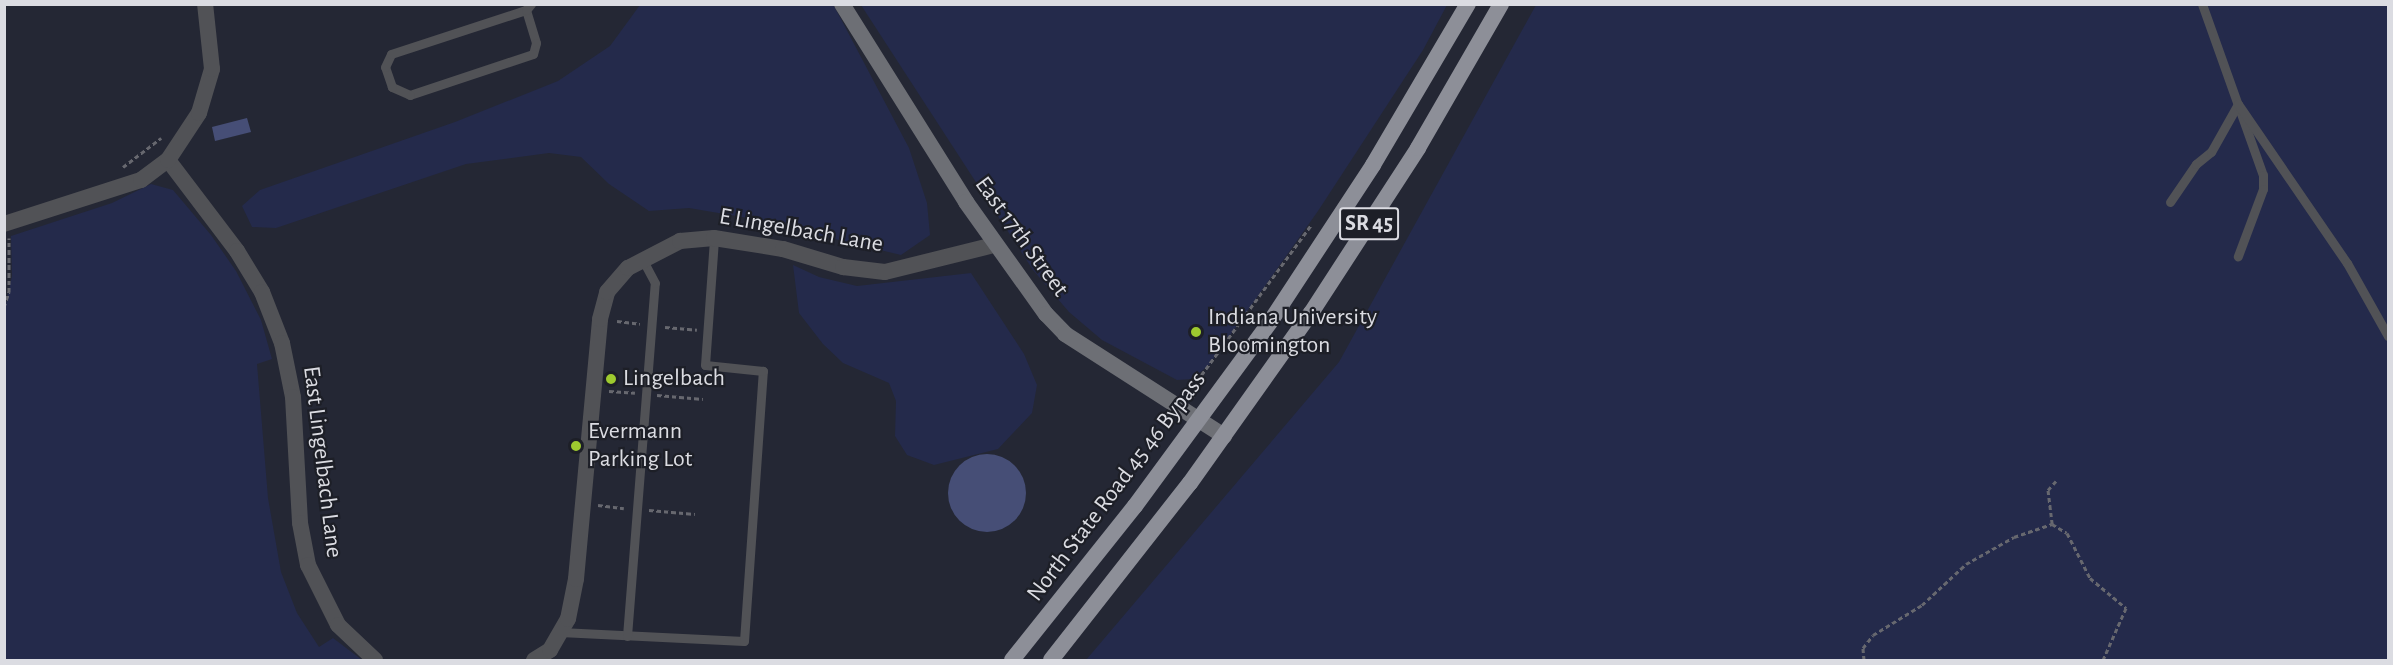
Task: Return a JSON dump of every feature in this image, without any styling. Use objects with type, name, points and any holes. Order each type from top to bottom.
[{"type":"highway","name":"North State Road 45 46 Bypass","points":[[1012,660],[1193,417],[1354,194],[1468,4]]},
{"type":"highway","name":"SR 45","points":[[1051,660],[1224,436],[1374,218],[1501,4]]},
{"type":"main road","name":"East 17th Street","points":[[842,4],[887,82],[994,245],[1065,334],[1224,436]]},
{"type":"street","points":[[5,224],[141,180],[168,160],[199,112],[212,69],[206,4]]},
{"type":"street","name":"East Lingelbach Lane","points":[[168,160],[237,251],[262,292],[282,343],[293,397],[300,523],[308,565],[338,625],[375,660]]},
{"type":"street","name":"E Lingelbach Lane","points":[[560,632],[568,619],[576,579],[600,319],[607,292],[642,259],[680,241],[714,238],[783,249],[843,267],[885,272],[994,245]]},
{"type":"street","points":[[534,660],[550,650],[560,632]]},
{"type":"lane","points":[[2202,4],[2238,104],[2263,183],[2238,256]]},
{"type":"lane","points":[[528,8],[536,43],[533,54],[410,95],[392,87],[385,67],[391,54],[528,8]]},
{"type":"lane","points":[[2170,202],[2190,171],[2211,152],[2238,104]]},
{"type":"lane","points":[[2238,104],[2347,263],[2388,336]]},
{"type":"lane","points":[[560,632],[744,641],[763,371],[705,365],[714,238]]},
{"type":"lane","points":[[627,636],[655,283],[642,259]]},
{"type":"path","points":[[122,168],[140,158],[163,136]]},
{"type":"path","points":[[1193,417],[1197,381],[1319,215]]},
{"type":"path","points":[[4,307],[10,243],[5,224]]},
{"type":"path","points":[[2052,524],[2048,490],[2056,481]]},
{"type":"path","points":[[1864,660],[1863,648],[1873,635],[1922,605],[1966,564],[2014,537],[2052,524],[2067,533],[2090,578],[2126,608],[2103,660]]},
{"type":"shaded area","points":[[833,4],[909,148],[927,203],[930,235],[901,255],[748,218],[689,208],[649,211],[609,184],[581,157],[549,153],[466,164],[276,228],[252,227],[242,206],[260,190],[455,122],[558,81],[610,46],[640,5]]},
{"type":"shaded area","name":"Indiana University Bloomington","points":[[5,5],[2388,5],[2388,660],[5,660]]},
{"type":"shaded area","points":[[861,5],[1447,5],[1423,50],[1318,211],[1209,365],[1192,379],[1177,380],[1102,340],[1069,312],[1033,270]]},
{"type":"shaded area","points":[[1536,5],[2388,5],[2388,660],[1086,660],[1339,362]]},
{"type":"shaded area","points":[[151,184],[173,190],[211,235],[236,271],[261,320],[272,359],[257,364],[268,498],[281,572],[297,613],[319,647],[333,638],[362,660],[5,660],[4,313],[12,276],[11,236],[112,203]]},
{"type":"shaded area","points":[[793,265],[819,277],[857,286],[971,273],[1024,354],[1037,385],[1032,413],[998,449],[934,465],[907,455],[895,436],[896,401],[889,383],[843,363],[823,344],[799,313]]},
{"type":"building","points":[[247,118],[251,132],[215,141],[212,127]]},
{"type":"building","points":[[987,454],[1002,457],[1014,466],[1023,478],[1026,493],[1023,508],[1014,520],[1002,529],[987,532],[972,529],[960,520],[951,508],[948,493],[951,478],[960,466],[972,457]]},
{"type":"place","name":"Indiana University Bloomington","points":[[1196,332]]},
{"type":"place","name":"Lingelbach","points":[[611,379]]},
{"type":"place","name":"Evermann Parking Lot","points":[[576,446]]}]
